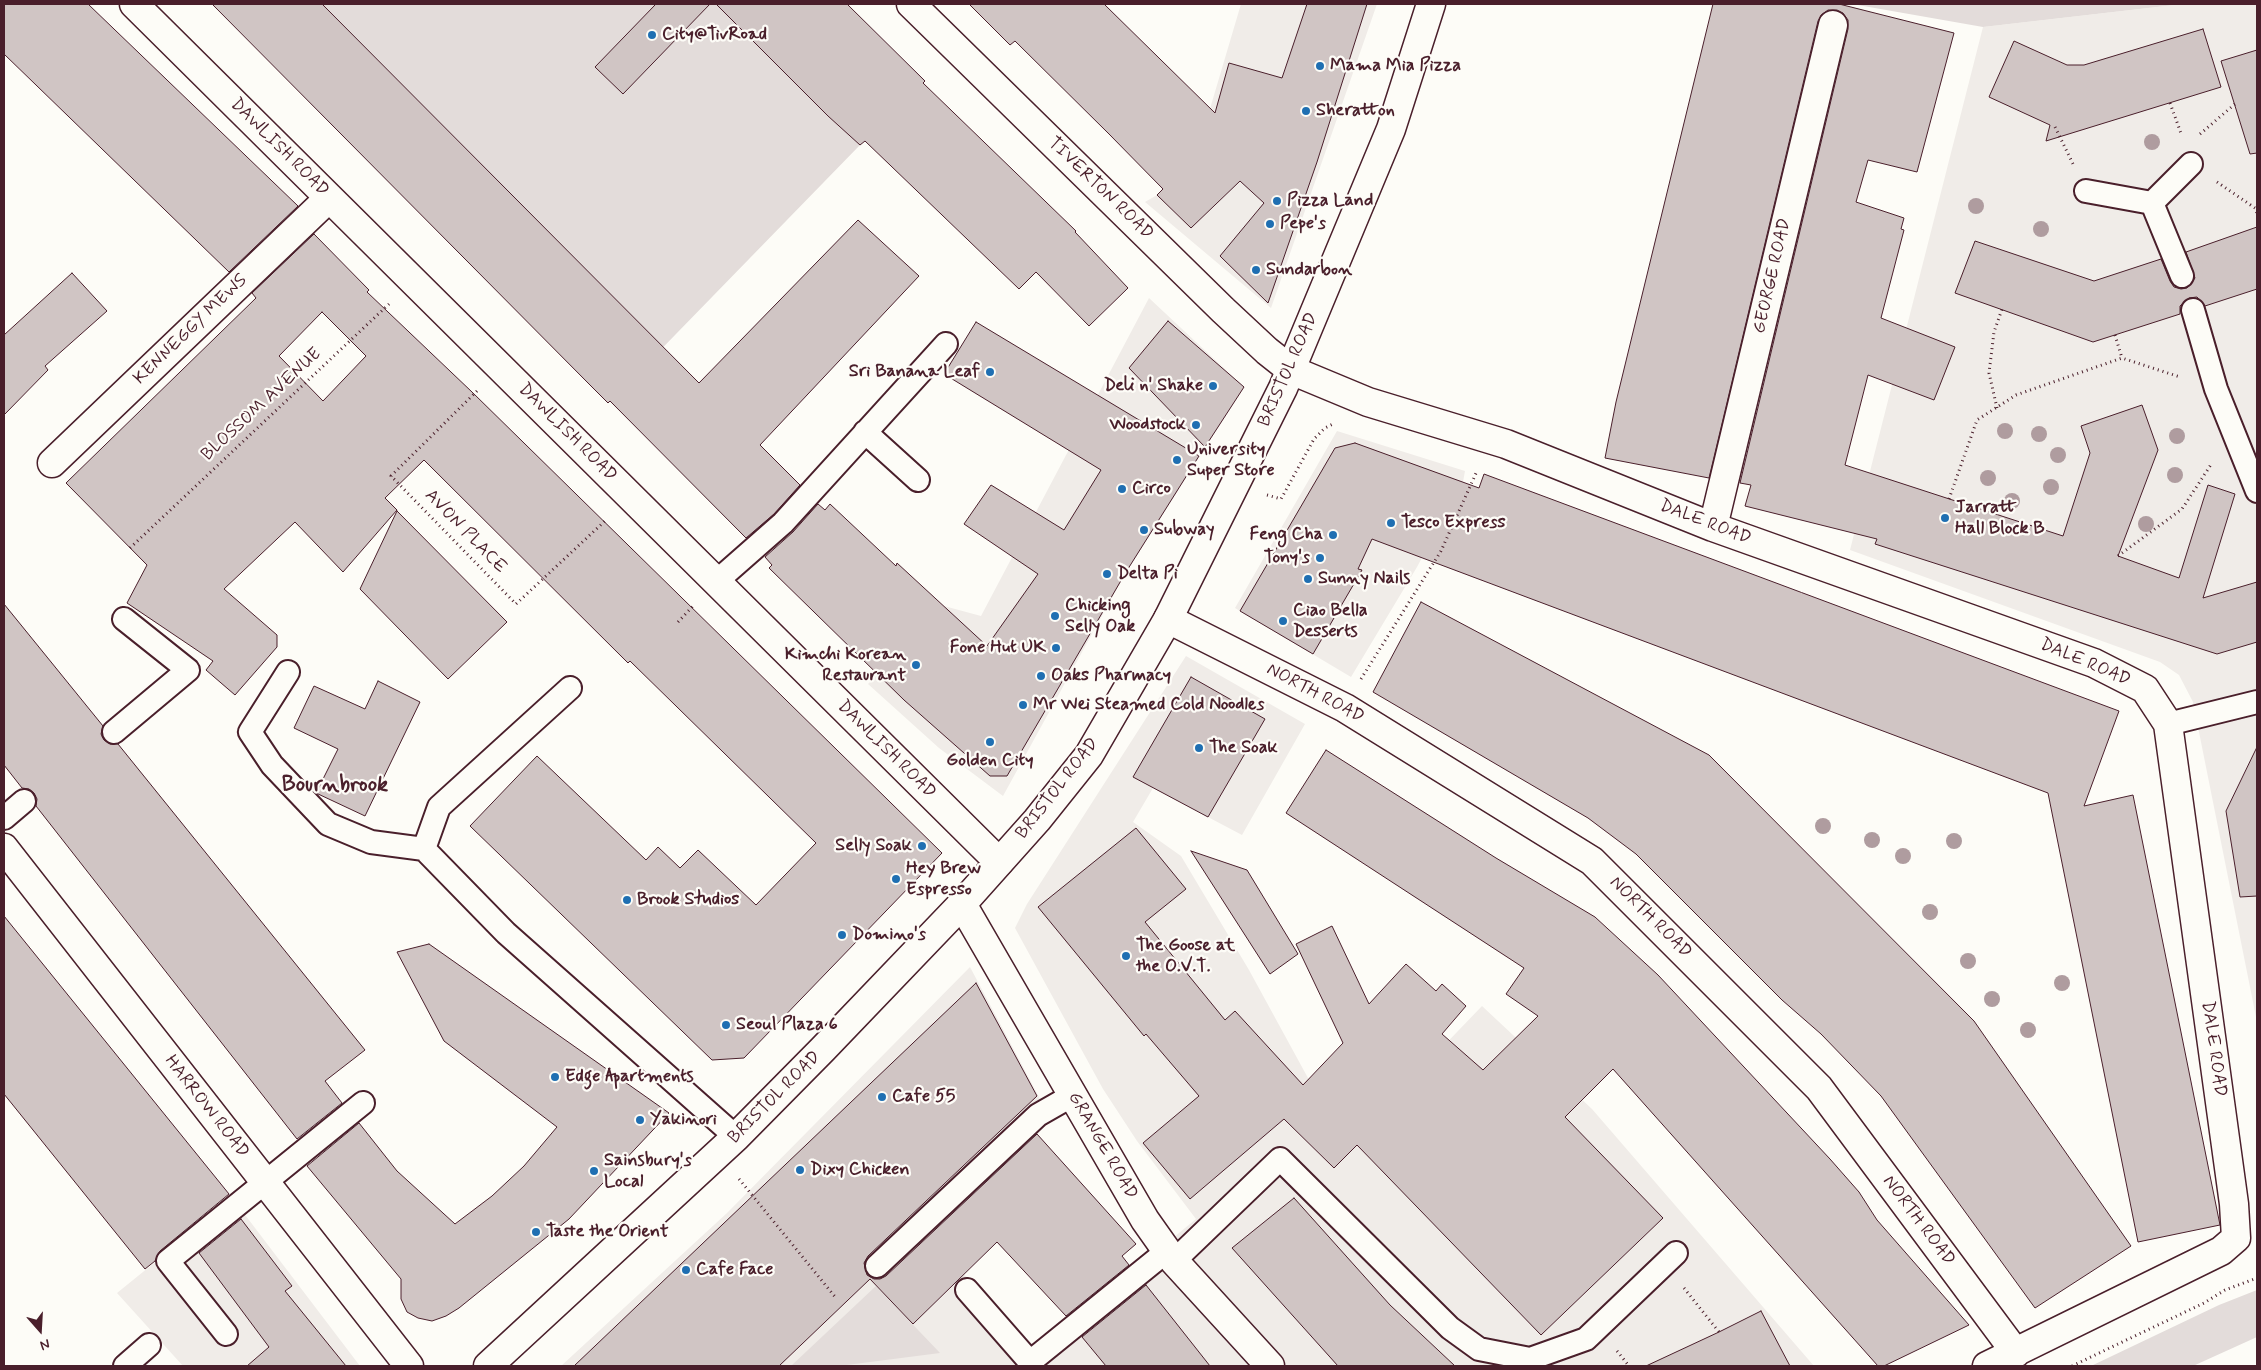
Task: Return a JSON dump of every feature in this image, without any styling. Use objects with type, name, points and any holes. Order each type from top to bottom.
[{"type":"street","name":"DAWLISH ROAD","points":[[134,4],[999,862]]},
{"type":"street","name":"TIVERTON ROAD","points":[[911,4],[1223,310],[1267,351],[1291,370]]},
{"type":"street","name":"BRISTOL ROAD","points":[[488,1366],[727,1145],[962,904],[1037,820],[1089,755],[1168,619],[1291,370],[1391,129],[1431,4]]},
{"type":"street","name":"GEORGE ROAD","points":[[1713,527],[1833,25]]},
{"type":"street","name":"KENNEGGY MEWS","points":[[52,463],[329,198]]},
{"type":"street","name":"DALE ROAD","points":[[1291,370],[1368,402],[1487,437],[1713,527],[2094,664],[2145,689],[2168,724],[2234,1204],[2236,1238],[2221,1251],[1987,1366]]},
{"type":"street","name":"NORTH ROAD","points":[[1168,619],[1345,708],[1592,861],[1819,1088],[2016,1353]]},
{"type":"street","name":"HARROW ROAD","points":[[4,848],[409,1366]]},
{"type":"street","name":"GRANGE ROAD","points":[[962,904],[1145,1220],[1170,1256],[1270,1366]]},
{"type":"lane","points":[[2152,203],[2191,164]]},
{"type":"lane","points":[[2086,191],[2152,203]]},
{"type":"lane","points":[[2152,203],[2182,276]]},
{"type":"lane","points":[[2193,310],[2216,389],[2257,491]]},
{"type":"lane","points":[[717,581],[782,523],[946,344]]},
{"type":"lane","points":[[865,432],[918,480]]},
{"type":"lane","points":[[114,732],[188,670],[124,619]]},
{"type":"lane","points":[[288,672],[250,732],[272,765],[328,824],[371,842],[424,849],[506,932],[727,1145]]},
{"type":"lane","points":[[424,849],[439,807],[570,688]]},
{"type":"lane","points":[[2168,724],[2257,702]]},
{"type":"lane","points":[[4,818],[24,802]]},
{"type":"lane","points":[[877,1266],[1038,1115],[1073,1095]]},
{"type":"lane","points":[[226,1334],[168,1261],[363,1104]]},
{"type":"lane","points":[[967,1290],[1031,1364],[1170,1256],[1280,1158],[1450,1328],[1479,1349],[1530,1359],[1586,1339],[1671,1258]]},
{"type":"lane","points":[[125,1366],[149,1345]]},
{"type":"path","points":[[2193,140],[2235,104]]},
{"type":"path","points":[[2055,127],[2086,191]]},
{"type":"path","points":[[2191,164],[2255,208],[2257,213]]},
{"type":"path","name":"BLOSSOM AVENUE","points":[[130,548],[414,281]]},
{"type":"path","points":[[1997,408],[1989,373],[1994,332],[2002,309]]},
{"type":"path","points":[[2115,335],[2122,358]]},
{"type":"path","points":[[1949,499],[1976,420],[2016,395],[2122,358],[2216,389]]},
{"type":"path","name":"AVON PLACE","points":[[501,368],[391,476],[516,604],[631,497]]},
{"type":"path","points":[[1269,494],[1281,499],[1314,440],[1325,428],[1335,423],[1340,424]]},
{"type":"path","points":[[2118,556],[2182,509],[2233,431]]},
{"type":"path","points":[[1345,708],[1441,551],[1478,469],[1487,437]]},
{"type":"path","points":[[727,1145],[836,1298]]},
{"type":"path","points":[[1671,1258],[1719,1332]]},
{"type":"path","points":[[2072,1366],[2204,1303],[2225,1290],[2257,1278]]},
{"type":"shaded area","points":[[314,4],[727,4],[871,131],[860,145],[639,372]]},
{"type":"shaded area","points":[[1241,4],[1377,4],[1271,308],[1145,202],[1157,195],[1196,156]]},
{"type":"shaded area","points":[[1852,4],[2183,4],[1983,27]]},
{"type":"shaded area","points":[[2183,4],[2257,4],[2257,1022],[2193,702],[2179,675],[2160,662],[1850,550],[1983,27]]},
{"type":"shaded area","points":[[1149,298],[1244,387],[1126,572],[1003,796],[939,748],[868,684],[944,606],[981,616]]},
{"type":"shaded area","points":[[1337,431],[1465,471],[1463,482],[1417,567],[1351,677],[1235,608]]},
{"type":"shaded area","points":[[1186,656],[1305,724],[1242,835],[1153,788],[1133,822],[1181,856],[1249,970],[1314,1089],[1358,1135],[1482,1006],[1592,1109],[1814,1366],[561,1366],[727,1213],[970,967],[1049,1116],[1036,1133],[960,1200],[876,1286],[913,1324],[964,1274],[1034,1352],[1196,1219],[1137,1141],[1103,1089],[1015,928],[1027,904]]},
{"type":"shaded area","points":[[233,1199],[360,1366],[183,1366],[117,1293]]},
{"type":"shaded area","points":[[876,1286],[940,1353],[839,1366],[791,1366]]},
{"type":"shaded area","points":[[2257,1290],[2257,1337],[2193,1366],[2091,1366],[2219,1305]]},
{"type":"building","points":[[4,4],[88,4],[298,206],[229,272],[4,54]]},
{"type":"building","points":[[212,4],[322,4],[699,383],[858,220],[919,276],[760,445],[800,485],[774,514],[746,538],[610,401],[608,403],[590,385]]},
{"type":"building","name":"City@TivRoad","points":[[656,4],[710,4],[623,94],[595,67]]},
{"type":"building","points":[[716,4],[847,4],[925,81],[923,83],[1076,231],[1128,288],[1089,326],[1036,272],[1019,289],[865,141],[860,145],[828,116]]},
{"type":"building","points":[[969,4],[1104,4],[1215,113],[1229,63],[1282,78],[1307,4],[1367,4],[1317,162],[1268,303],[1220,256],[1264,203],[1240,181],[1191,228],[1157,195],[1163,189],[1109,134],[1015,41],[1010,45]]},
{"type":"building","points":[[1713,4],[1839,4],[1954,33],[1917,172],[1868,160],[1856,202],[1904,218],[1901,229],[1904,230],[1881,318],[1955,347],[1934,400],[1868,375],[1845,465],[2063,536],[2090,453],[2081,426],[2142,405],[2158,450],[2118,556],[2179,578],[2208,485],[2235,494],[2203,598],[2257,582],[2257,642],[2217,654],[1875,544],[1877,539],[1745,506],[1751,485],[1740,483],[1848,29],[1848,20],[1843,13],[1837,10],[1828,10],[1821,15],[1818,21],[1709,478],[1605,458],[1616,402]]},
{"type":"building","points":[[2203,29],[2221,87],[2046,141],[2050,125],[1989,97],[2014,41],[2067,65],[2084,65]]},
{"type":"building","points":[[2257,50],[2257,153],[2250,154],[2221,61]]},
{"type":"building","points":[[2257,227],[2257,289],[2205,306],[2197,297],[2189,298],[2180,306],[2180,314],[2093,342],[1955,293],[1975,241],[2094,281],[2161,259],[2174,287],[2181,289],[2187,288],[2195,278],[2186,252]]},
{"type":"building","points":[[314,234],[369,290],[367,292],[472,392],[942,853],[744,1058],[712,1060],[470,826],[537,756],[646,860],[658,847],[680,868],[698,850],[756,905],[816,843],[630,661],[628,663],[424,460],[385,498],[397,510],[343,572],[295,522],[224,589],[277,635],[277,647],[235,695],[206,670],[213,661],[127,603],[147,565],[66,483],[256,298],[252,293]],"holes":[[[322,312],[366,356],[323,401],[279,356]]]},
{"type":"building","points":[[72,273],[107,311],[45,366],[48,370],[4,415],[4,335]]},
{"type":"building","points":[[1168,321],[1244,387],[1205,447],[1129,368]]},
{"type":"building","points":[[976,322],[1199,456],[1126,572],[1007,776],[990,776],[904,700],[769,568],[772,565],[765,557],[793,532],[818,504],[825,510],[830,504],[896,566],[897,563],[987,646],[1038,574],[964,524],[991,485],[1064,530],[1101,470],[944,374]]},
{"type":"building","points":[[1355,443],[1479,488],[1484,474],[2119,711],[2084,806],[2133,795],[2220,1225],[2138,1242],[2048,793],[1372,539],[1358,569],[1362,570],[1313,654],[1240,611],[1335,448]]},
{"type":"building","points":[[397,511],[507,622],[448,679],[360,589]]},
{"type":"building","points":[[1421,602],[1709,755],[1974,1021],[2131,1246],[2035,1308],[1881,1096],[1821,1034],[1782,1000],[1636,854],[1588,818],[1373,692]]},
{"type":"building","points":[[4,604],[103,726],[101,734],[104,740],[110,744],[118,744],[365,1050],[325,1081],[342,1103],[297,1139],[36,806],[37,799],[34,793],[29,789],[22,788],[4,765]]},
{"type":"building","name":"The Soak","points":[[1191,677],[1265,719],[1208,817],[1133,777]]},
{"type":"building","points":[[378,681],[420,702],[365,816],[316,793],[338,749],[294,728],[314,686],[365,709]]},
{"type":"building","points":[[2257,747],[2257,896],[2240,897],[2226,811]]},
{"type":"building","points":[[1326,750],[1496,858],[1595,917],[1658,975],[1830,1159],[1859,1192],[1877,1220],[1969,1325],[1884,1366],[1878,1366],[1613,1069],[1565,1117],[1663,1218],[1541,1335],[1357,1145],[1334,1168],[1284,1119],[1190,1199],[1143,1143],[1199,1096],[1146,1034],[1144,1036],[1038,907],[1136,828],[1186,889],[1145,922],[1225,1020],[1235,1011],[1303,1085],[1343,1043],[1296,944],[1332,926],[1369,1004],[1406,964],[1436,991],[1442,984],[1466,1006],[1442,1034],[1483,1070],[1538,1016],[1506,994],[1524,968],[1286,813]]},
{"type":"building","points":[[1191,851],[1247,870],[1298,954],[1270,974]]},
{"type":"building","points":[[4,916],[229,1194],[160,1251],[155,1261],[145,1269],[4,1094]]},
{"type":"building","points":[[429,944],[669,1113],[569,1219],[459,1308],[446,1316],[432,1321],[418,1318],[407,1312],[401,1299],[401,1279],[307,1166],[359,1123],[397,1171],[455,1224],[492,1196],[524,1166],[557,1127],[444,1041],[397,952]]},
{"type":"building","points":[[976,983],[1037,1096],[868,1256],[864,1263],[867,1275],[874,1279],[886,1276],[1037,1134],[1136,1244],[1122,1256],[1129,1265],[1066,1316],[997,1242],[913,1324],[870,1279],[779,1366],[574,1366]]},
{"type":"building","points":[[1294,1198],[1390,1305],[1455,1366],[1338,1366],[1232,1248]]},
{"type":"building","points":[[241,1219],[292,1286],[285,1291],[346,1366],[247,1366],[269,1347],[199,1253]]},
{"type":"building","points":[[1146,1285],[1210,1366],[1106,1366],[1082,1337]]},
{"type":"building","points":[[1761,1311],[1790,1366],[1646,1366],[1719,1332]]},
{"type":"place","name":"City@TivRoad","points":[[652,35]]},
{"type":"place","name":"Mama Mia Pizza","points":[[1320,66]]},
{"type":"place","name":"Sheratton","points":[[1306,111]]},
{"type":"place","name":"Pizza Land","points":[[1277,201]]},
{"type":"place","name":"Pepe's","points":[[1270,224]]},
{"type":"place","name":"Sundarbon","points":[[1256,270]]},
{"type":"place","name":"Sri Banana Leaf","points":[[990,372]]},
{"type":"place","name":"Deli n' Shake","points":[[1213,386]]},
{"type":"place","name":"Woodstock","points":[[1196,425]]},
{"type":"place","name":"University Super Store","points":[[1177,460]]},
{"type":"place","name":"Circo","points":[[1122,489]]},
{"type":"place","name":"Jarratt Hall Block B","points":[[1945,518]]},
{"type":"place","name":"Tesco Express","points":[[1391,523]]},
{"type":"place","name":"Subway","points":[[1144,530]]},
{"type":"place","name":"Feng Cha","points":[[1333,535]]},
{"type":"place","name":"Tony's","points":[[1320,558]]},
{"type":"place","name":"Delta Pi","points":[[1107,574]]},
{"type":"place","name":"Sunny Nails","points":[[1308,579]]},
{"type":"place","name":"Chicking Selly Oak","points":[[1055,616]]},
{"type":"place","name":"Ciao Bella Desserts","points":[[1283,621]]},
{"type":"place","name":"Fone Hut UK","points":[[1056,648]]},
{"type":"place","name":"Kimchi Korean Restaurant","points":[[916,665]]},
{"type":"place","name":"Oaks Pharmacy","points":[[1041,676]]},
{"type":"place","name":"Mr Wei Steamed Cold Noodles","points":[[1023,705]]},
{"type":"place","name":"Golden City","points":[[990,742]]},
{"type":"place","name":"The Soak","points":[[1199,748]]},
{"type":"place","name":"Selly Soak","points":[[922,846]]},
{"type":"place","name":"Hey Brew Espresso","points":[[896,879]]},
{"type":"place","name":"Brook Studios","points":[[627,900]]},
{"type":"place","name":"Domino's","points":[[842,935]]},
{"type":"place","name":"The Goose at the O.V.T.","points":[[1126,956]]},
{"type":"place","name":"Seoul Plaza 6","points":[[726,1025]]},
{"type":"place","name":"Edge Apartments","points":[[555,1077]]},
{"type":"place","name":"Cafe 55","points":[[882,1097]]},
{"type":"place","name":"Yakinori","points":[[640,1120]]},
{"type":"place","name":"Dixy Chicken","points":[[800,1170]]},
{"type":"place","name":"Sainsbury's Local","points":[[594,1171]]},
{"type":"place","name":"Taste the Orient","points":[[536,1232]]},
{"type":"place","name":"Cafe Face","points":[[686,1270]]},
{"type":"district","name":"Bournbrook","points":[[335,786]]}]
